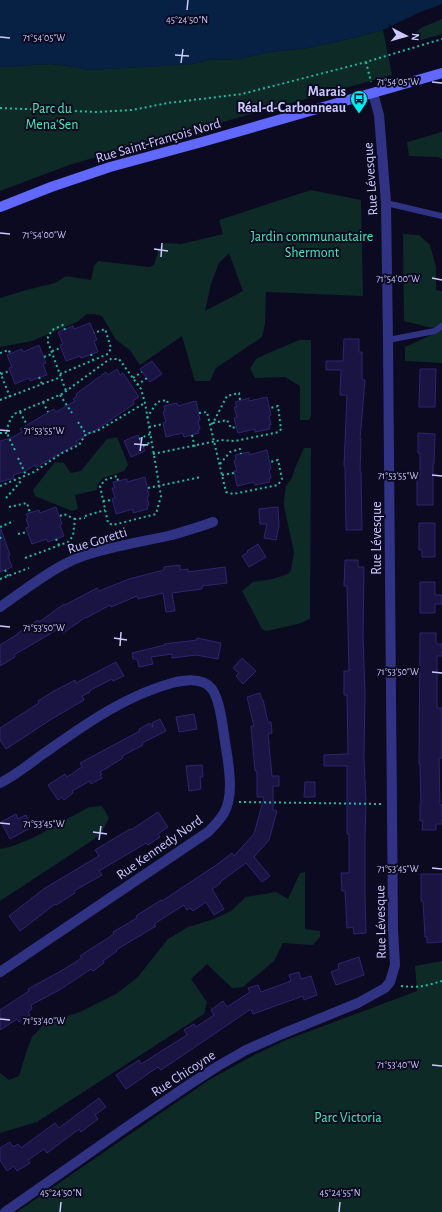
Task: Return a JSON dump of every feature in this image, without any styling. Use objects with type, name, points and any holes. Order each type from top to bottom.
[{"type":"street","name":"Rue Saint-François Nord","points":[[0,207],[51,187],[110,167],[442,73]]},
{"type":"street","name":"Rue Lévesque","points":[[373,93],[379,115],[386,204],[393,930],[395,965],[390,982]]},
{"type":"street","name":"Rue Goretti","points":[[0,607],[56,569],[83,556],[106,549],[178,533],[213,522]]},
{"type":"street","name":"Rue Kennedy Nord","points":[[0,784],[106,712],[146,691],[184,680],[194,680],[204,683],[211,688],[215,695],[220,710],[230,780],[228,802],[224,813],[217,823],[208,832],[0,972]]},
{"type":"street","name":"Rue Chicoyne","points":[[5,1212],[152,1109],[218,1066],[246,1050],[358,1003],[385,988],[390,982]]},
{"type":"lane","points":[[386,204],[442,216]]},
{"type":"lane","points":[[388,340],[435,331],[442,326]]},
{"type":"path","points":[[0,108],[96,112],[132,110],[168,103],[242,94],[366,62],[442,39]]},
{"type":"path","points":[[366,62],[373,93]]},
{"type":"path","points":[[65,330],[63,325],[52,330],[48,337],[48,342],[66,391]]},
{"type":"path","points":[[0,400],[42,384],[108,354],[111,348],[105,329],[94,333]]},
{"type":"path","points":[[44,357],[61,348]]},
{"type":"path","points":[[0,353],[9,350],[10,354]]},
{"type":"path","points":[[91,354],[93,360]]},
{"type":"path","points":[[15,450],[7,433],[7,429],[14,414],[60,395],[111,359],[119,359],[143,394],[145,402],[161,496],[156,514],[113,525],[108,523],[100,486],[105,480],[117,476],[118,481]]},
{"type":"path","points":[[10,371],[0,373],[10,397]]},
{"type":"path","points":[[133,378],[142,372]]},
{"type":"path","points":[[39,377],[42,384]]},
{"type":"path","points":[[137,385],[147,378]]},
{"type":"path","points":[[212,424],[227,396],[239,394],[240,400]]},
{"type":"path","points":[[60,395],[72,413]]},
{"type":"path","points":[[147,418],[156,402],[167,400],[168,404]]},
{"type":"path","points":[[43,402],[48,412]]},
{"type":"path","points":[[0,486],[34,472],[62,453],[79,445],[86,434],[97,431],[145,402]]},
{"type":"path","points":[[154,454],[195,447],[221,440],[235,441],[279,432],[281,429],[278,406],[270,408]]},
{"type":"path","points":[[20,412],[27,425]]},
{"type":"path","points":[[199,413],[207,412],[212,424],[214,442],[226,492],[233,494],[278,485],[282,479],[278,460],[270,462]]},
{"type":"path","points":[[212,424],[227,420],[231,428],[236,427]]},
{"type":"path","points":[[78,422],[86,434]]},
{"type":"path","points":[[149,427],[163,424]]},
{"type":"path","points":[[263,430],[265,435]]},
{"type":"path","points":[[0,433],[7,433]]},
{"type":"path","points":[[139,439],[150,434]]},
{"type":"path","points":[[192,435],[195,447]]},
{"type":"path","points":[[143,446],[152,442]]},
{"type":"path","points":[[220,464],[230,452],[240,449],[241,454]]},
{"type":"path","points":[[18,458],[26,475]]},
{"type":"path","points":[[222,476],[234,473]]},
{"type":"path","points":[[148,488],[201,477]]},
{"type":"path","points":[[6,498],[21,481],[20,478]]},
{"type":"path","points":[[103,501],[112,500]]},
{"type":"path","points":[[9,507],[27,503],[30,513]]},
{"type":"path","points":[[60,516],[64,514],[75,519],[105,510]]},
{"type":"path","points":[[25,558],[68,542],[73,536],[75,519]]},
{"type":"path","points":[[0,527],[14,521]]},
{"type":"path","points":[[18,534],[27,532]]},
{"type":"path","points":[[56,539],[59,545]]},
{"type":"path","points":[[0,579],[29,568]]},
{"type":"path","points":[[6,570],[8,576]]},
{"type":"path","points":[[228,802],[392,804]]},
{"type":"path","points":[[390,982],[399,986],[416,987],[442,981]]},
{"type":"green space","points":[[442,19],[442,34],[421,40],[408,38],[421,28]]},
{"type":"green space","name":"Parc du Mena'Sen","points":[[383,30],[392,75],[72,164],[0,191],[0,67],[50,64],[89,70],[193,64],[208,60],[238,59],[270,52],[308,48]]},
{"type":"green space","points":[[442,132],[442,159],[438,157],[409,156],[407,142]]},
{"type":"green space","name":"Jardin communautaire Shermont","points":[[311,190],[361,200],[363,296],[266,292],[265,324],[262,337],[216,368],[210,381],[195,381],[182,336],[140,365],[130,350],[116,340],[102,316],[94,314],[87,314],[77,322],[32,341],[0,347],[0,298],[55,283],[66,276],[91,280],[94,266],[98,261],[149,267],[154,265],[159,248],[165,243],[181,244],[223,234],[219,220]],"holes":[[[229,253],[243,291],[205,311],[211,284],[219,263]]]},
{"type":"green space","points":[[403,234],[419,235],[430,245],[436,267],[436,290],[442,291],[442,329],[404,321]]},
{"type":"green space","points":[[442,330],[442,363],[405,361],[405,347]]},
{"type":"green space","points":[[299,340],[311,340],[311,416],[309,420],[300,420],[300,386],[285,377],[255,378],[250,368],[257,358]]},
{"type":"green space","points":[[117,437],[128,465],[124,471],[103,478],[97,485],[97,490],[75,495],[78,509],[72,511],[35,496],[33,490],[55,462],[64,463],[71,473],[81,471],[107,439]]},
{"type":"green space","points":[[304,448],[311,448],[310,619],[298,624],[266,631],[262,629],[242,591],[253,582],[273,579],[288,574],[291,570],[294,552],[284,500],[286,486],[292,478]]},
{"type":"green space","points":[[102,806],[109,818],[101,834],[0,901],[0,849],[10,847],[33,838],[89,807]]},
{"type":"green space","points":[[305,872],[305,929],[320,931],[320,937],[313,945],[283,943],[274,961],[243,987],[232,988],[207,964],[191,979],[207,1002],[204,1014],[37,1122],[0,1133],[0,1073],[9,1080],[19,1076],[32,1037],[44,1024],[80,1012],[116,994],[137,978],[168,939],[188,927],[214,919],[231,911],[246,897],[276,892],[288,899],[300,873]]},
{"type":"green space","name":"Parc Victoria","points":[[442,961],[442,1212],[17,1212],[209,1080],[254,1055],[286,1040],[417,991],[415,966]]},
{"type":"water","points":[[0,0],[442,0],[442,4],[418,13],[383,30],[308,48],[270,52],[238,59],[208,60],[193,64],[89,70],[50,64],[0,67]]},
{"type":"building","points":[[90,323],[97,340],[94,341],[98,352],[66,361],[60,345],[63,344],[58,332],[73,326],[74,329]]},
{"type":"building","points":[[344,339],[359,339],[359,352],[362,352],[362,380],[365,380],[360,439],[362,530],[346,530],[344,466],[347,395],[340,395],[341,370],[326,370],[326,361],[343,361]]},
{"type":"building","points":[[39,345],[46,363],[43,364],[47,375],[30,381],[29,378],[15,384],[9,368],[12,367],[7,355],[22,349],[23,352]]},
{"type":"building","points":[[152,361],[162,374],[150,382],[140,369]]},
{"type":"building","points":[[117,369],[120,375],[123,373],[139,397],[133,401],[134,404],[96,430],[76,441],[78,443],[36,467],[35,465],[24,472],[13,475],[14,478],[0,482],[0,441],[11,438],[22,432],[20,429],[54,409],[56,412],[75,401],[73,399],[77,396],[76,394],[106,372],[108,375]]},
{"type":"building","points":[[420,369],[436,369],[435,407],[419,407]]},
{"type":"building","points":[[267,397],[271,415],[269,416],[271,425],[269,425],[270,429],[255,432],[255,429],[238,433],[234,418],[237,417],[234,407],[237,407],[235,402],[249,398],[249,401]]},
{"type":"building","points":[[196,401],[200,420],[198,421],[200,429],[198,430],[199,433],[184,437],[183,433],[166,437],[163,423],[166,422],[163,412],[165,411],[164,406],[177,403],[178,406]]},
{"type":"building","points":[[418,433],[435,434],[433,505],[417,505],[417,476],[420,476]]},
{"type":"building","points":[[138,435],[145,451],[131,457],[124,441]]},
{"type":"building","points":[[267,450],[271,469],[269,469],[271,478],[269,479],[270,482],[255,485],[254,482],[237,486],[234,471],[237,471],[234,461],[236,460],[235,455],[249,452],[249,455]]},
{"type":"building","points":[[145,477],[149,496],[147,497],[149,505],[147,506],[148,509],[133,513],[133,509],[116,514],[112,499],[115,498],[112,488],[115,488],[113,482],[127,479],[127,482]]},
{"type":"building","points":[[56,507],[62,524],[60,525],[64,536],[48,542],[47,539],[32,544],[26,528],[29,527],[26,514],[39,510],[40,513]]},
{"type":"building","points":[[278,507],[279,526],[276,540],[264,538],[267,524],[260,524],[259,509]]},
{"type":"building","points":[[419,523],[435,523],[435,557],[422,557],[422,550],[419,550]]},
{"type":"building","points":[[0,529],[10,555],[8,556],[12,567],[0,572]]},
{"type":"building","points":[[258,544],[266,557],[249,567],[242,556]]},
{"type":"building","points":[[345,560],[358,560],[358,567],[364,567],[363,637],[365,694],[364,757],[366,804],[366,933],[354,934],[353,927],[347,928],[345,891],[342,891],[341,873],[349,873],[349,834],[347,834],[347,766],[324,766],[324,755],[348,754],[347,695],[344,695],[344,671],[349,671],[347,586],[344,586]]},
{"type":"building","points":[[180,565],[180,570],[188,569],[188,572],[225,567],[227,583],[202,586],[202,589],[172,593],[175,611],[166,612],[163,593],[138,599],[137,596],[111,607],[110,605],[86,617],[63,633],[60,628],[14,655],[15,657],[0,666],[0,645],[38,620],[39,622],[64,604],[65,605],[97,588],[99,591],[129,579],[164,570],[164,567]]},
{"type":"building","points":[[420,582],[435,582],[435,595],[442,595],[442,604],[435,604],[435,613],[420,613]]},
{"type":"building","points":[[420,633],[436,633],[436,644],[442,644],[442,656],[437,656],[437,708],[442,708],[442,758],[439,758],[442,824],[436,824],[436,830],[422,830],[423,821],[420,821]]},
{"type":"building","points":[[197,638],[221,643],[218,659],[196,655],[172,658],[172,654],[151,657],[153,664],[139,667],[137,659],[133,659],[132,653],[165,645],[164,644],[197,640]]},
{"type":"building","points":[[242,658],[256,671],[243,684],[236,676],[239,673],[233,668]]},
{"type":"building","points":[[116,662],[124,676],[113,681],[112,679],[89,691],[90,692],[82,696],[84,700],[6,749],[0,740],[0,728],[39,703],[38,701],[54,691],[75,680],[76,683]]},
{"type":"building","points":[[260,693],[268,722],[271,722],[272,733],[268,734],[272,776],[279,776],[279,786],[273,786],[273,810],[277,811],[269,840],[254,857],[270,876],[262,882],[246,863],[212,889],[224,909],[214,915],[206,902],[193,911],[190,908],[187,910],[184,905],[154,924],[156,926],[116,950],[117,951],[103,961],[104,963],[93,971],[91,969],[61,989],[31,1005],[32,1009],[28,1012],[30,1015],[19,1022],[17,1019],[0,1030],[0,1010],[29,991],[28,989],[82,958],[80,956],[114,934],[113,932],[137,918],[136,916],[161,900],[162,901],[232,853],[234,856],[254,834],[264,797],[257,797],[257,771],[255,771],[251,726],[254,726],[247,697]]},
{"type":"building","points":[[194,714],[197,729],[179,732],[176,717]]},
{"type":"building","points":[[160,719],[166,731],[142,743],[143,745],[122,756],[123,758],[100,772],[102,774],[100,775],[102,778],[91,784],[90,781],[72,791],[73,793],[64,800],[62,797],[58,800],[48,785],[65,774],[67,777],[82,767],[80,763],[140,731],[139,729],[150,723],[153,727],[152,723]]},
{"type":"building","points":[[202,765],[203,777],[200,777],[201,789],[189,791],[186,766]]},
{"type":"building","points":[[305,782],[315,782],[315,797],[304,797]]},
{"type":"building","points":[[158,812],[168,827],[158,834],[160,837],[148,845],[146,843],[99,871],[102,875],[74,891],[75,893],[56,905],[55,904],[20,931],[9,916],[45,888],[99,856],[95,850],[130,829],[131,830]]},
{"type":"building","points":[[16,814],[18,819],[26,815],[32,827],[10,839],[1,822]]},
{"type":"building","points":[[421,874],[442,874],[442,942],[427,943],[427,937],[425,937],[423,901],[421,901]]},
{"type":"building","points":[[359,957],[364,975],[336,985],[331,972],[339,969],[338,964]]},
{"type":"building","points":[[299,972],[301,979],[311,976],[317,995],[304,1000],[303,996],[253,1014],[251,1009],[161,1070],[158,1067],[126,1089],[116,1075],[139,1060],[141,1064],[187,1035],[184,1030],[194,1024],[196,1027],[214,1015],[211,1010],[223,1001],[227,1007],[250,992],[248,988],[258,985],[261,992],[291,981],[289,975]]},
{"type":"building","points":[[99,1098],[106,1107],[95,1115],[98,1119],[81,1132],[79,1129],[47,1153],[44,1149],[28,1160],[30,1163],[17,1171],[14,1166],[7,1171],[0,1160],[0,1148],[10,1142],[13,1147],[18,1144],[21,1148],[55,1123],[59,1128]]},
{"type":"place","name":"Marais Réal-d-Carbonneau","points":[[359,114]]}]
